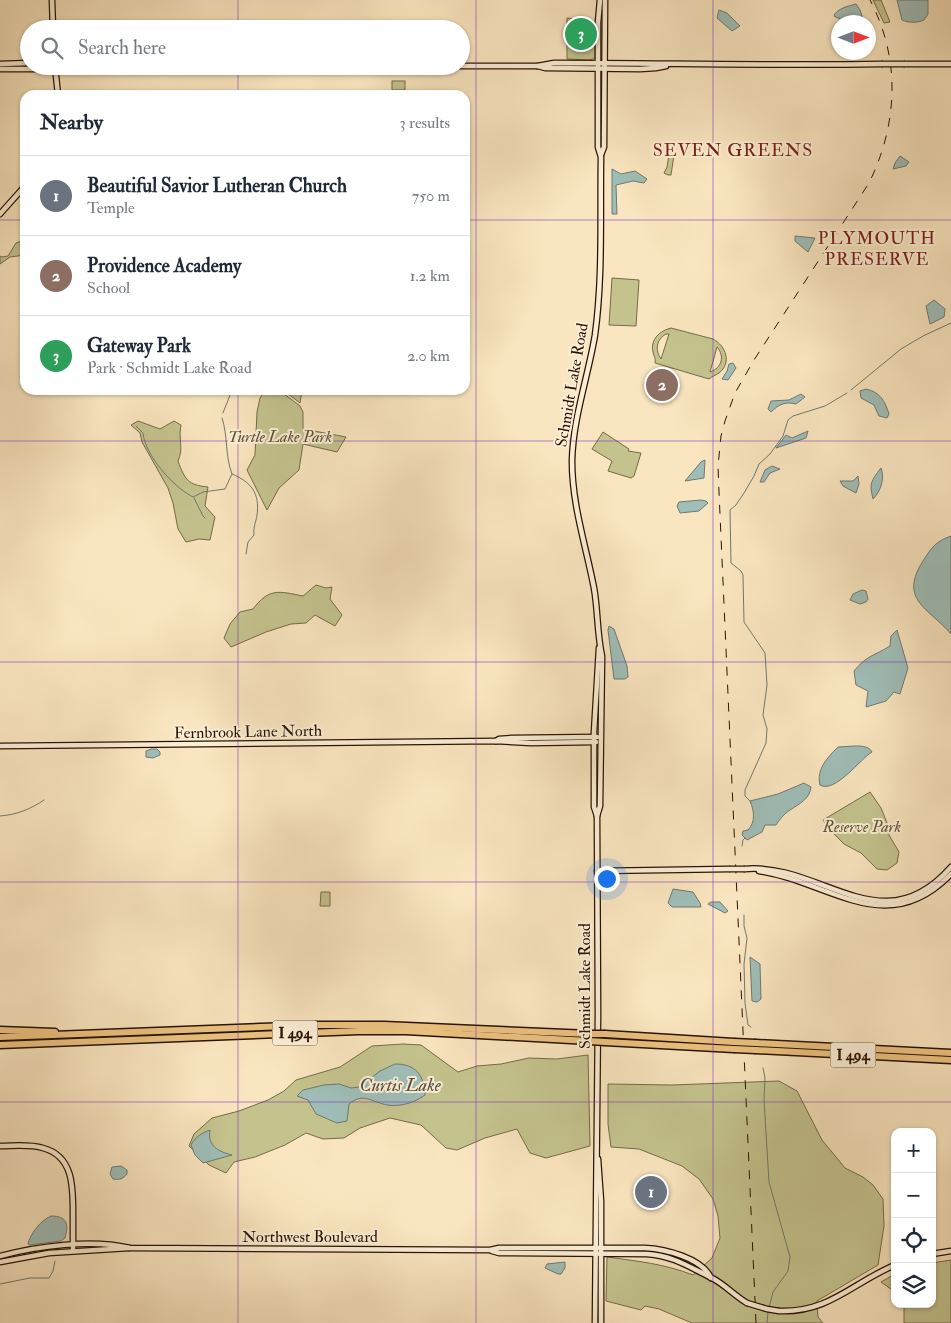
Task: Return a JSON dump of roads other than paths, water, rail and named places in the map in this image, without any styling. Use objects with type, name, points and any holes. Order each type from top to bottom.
[{"type":"highway","name":"I 494","points":[[0,1037],[384,1025],[734,1045],[951,1053]]},
{"type":"highway","points":[[0,1030],[77,1033],[84,1035]]},
{"type":"highway","name":"I 494","points":[[0,1046],[359,1031],[589,1037]]},
{"type":"highway","name":"I 494","points":[[756,1046],[951,1060]]},
{"type":"street","points":[[52,0],[53,20]]},
{"type":"street","name":"Schmidt Lake Road","points":[[600,0],[598,22],[598,147],[601,157]]},
{"type":"street","name":"Schmidt Lake Road","points":[[597,816],[600,806],[602,667],[595,591],[576,507],[572,461],[576,419],[591,356],[597,313],[601,157],[604,147],[605,0]]},
{"type":"street","points":[[0,64],[20,64]]},
{"type":"street","points":[[470,66],[538,66],[546,64],[656,68],[670,65],[951,64]]},
{"type":"street","points":[[0,69],[20,69]]},
{"type":"street","points":[[56,75],[57,90]]},
{"type":"street","points":[[0,214],[20,192]]},
{"type":"street","name":"Schmidt Lake Road","points":[[595,1323],[596,1166],[598,1155],[598,871],[597,816],[594,807],[594,739],[600,646]]},
{"type":"street","name":"Fernbrook Lane North","points":[[0,746],[496,741],[512,738],[600,740]]},
{"type":"street","points":[[598,871],[774,870],[850,896],[880,901],[900,899],[922,891],[938,880],[951,867]]},
{"type":"street","points":[[745,870],[776,874],[849,900],[876,906],[897,904],[924,895],[951,874]]},
{"type":"street","points":[[0,1146],[41,1147],[52,1152],[62,1160],[72,1182],[73,1248]]},
{"type":"street","name":"Schmidt Lake Road","points":[[598,1155],[600,1166],[601,1323]]},
{"type":"street","name":"Northwest Boulevard","points":[[0,1256],[41,1248],[121,1250],[130,1248],[490,1250],[499,1248],[647,1254],[663,1256],[681,1262],[711,1278],[734,1296],[748,1303],[779,1311],[800,1311],[822,1305],[891,1266]]},
{"type":"street","name":"Northwest Boulevard","points":[[0,1262],[73,1248]]},
{"type":"street","points":[[936,1253],[951,1251]]},
{"type":"water","points":[[897,0],[928,0],[928,14],[924,20],[919,22],[902,20]]},
{"type":"water","points":[[856,4],[862,15],[834,15],[846,7]]},
{"type":"water","points":[[719,10],[727,13],[740,26],[732,31],[717,18]]},
{"type":"water","points":[[900,156],[909,162],[906,166],[893,169],[895,163]]},
{"type":"water","points":[[612,169],[621,174],[635,171],[647,179],[644,183],[633,181],[616,185],[617,214],[612,214]]},
{"type":"water","points":[[795,236],[815,238],[808,252],[795,241]]},
{"type":"water","points":[[934,300],[945,309],[944,317],[930,324],[926,306]]},
{"type":"water","points":[[733,363],[736,368],[728,380],[722,379],[729,364]]},
{"type":"water","points":[[866,389],[875,392],[881,398],[889,414],[887,418],[879,416],[874,405],[861,398],[860,391]]},
{"type":"water","points":[[801,394],[805,397],[796,404],[782,404],[771,412],[768,409],[771,401],[789,400]]},
{"type":"water","points":[[808,431],[806,438],[776,448],[786,435],[792,438]]},
{"type":"water","points":[[705,460],[704,478],[685,481],[701,462]]},
{"type":"water","points":[[772,466],[780,469],[770,473],[764,482],[760,482],[765,470]]},
{"type":"water","points":[[881,468],[883,476],[881,484],[873,499],[872,482]]},
{"type":"water","points":[[858,476],[859,484],[856,493],[843,486],[840,481],[853,481]]},
{"type":"water","points":[[701,500],[708,503],[699,511],[680,513],[677,506],[679,502]]},
{"type":"water","points":[[951,536],[951,634],[919,602],[915,594],[914,585],[916,574],[929,552],[941,540]]},
{"type":"water","points":[[862,590],[866,591],[868,599],[866,602],[860,604],[850,600],[853,594]]},
{"type":"water","points":[[609,626],[614,629],[627,666],[628,677],[625,679],[614,679]]},
{"type":"water","points":[[897,630],[908,668],[900,694],[894,692],[886,701],[866,707],[868,691],[856,685],[854,671],[867,659],[890,646],[891,636]]},
{"type":"water","points":[[838,747],[867,747],[872,752],[840,780],[826,786],[820,785],[821,769],[830,755]]},
{"type":"water","points":[[157,749],[160,755],[153,758],[146,757],[146,751]]},
{"type":"water","points":[[804,783],[811,787],[809,795],[804,801],[786,813],[776,825],[765,825],[762,832],[747,840],[742,835],[743,831],[751,827],[753,820],[750,801],[778,794]]},
{"type":"water","points":[[673,889],[693,892],[701,907],[672,907],[668,903]]},
{"type":"water","points":[[720,902],[728,911],[725,913],[708,904]]},
{"type":"water","points":[[750,957],[760,964],[761,999],[757,1002],[752,1001]]},
{"type":"water","name":"Curtis Lake","points":[[395,1064],[408,1066],[418,1072],[423,1082],[425,1095],[402,1105],[387,1105],[363,1098],[354,1100],[349,1104],[347,1121],[337,1123],[316,1114],[308,1100],[297,1096],[303,1090],[324,1085],[339,1084],[351,1088],[359,1087],[380,1071]]},
{"type":"water","points":[[210,1130],[212,1144],[219,1150],[232,1155],[203,1163],[195,1155],[191,1145],[204,1132]]},
{"type":"water","points":[[121,1166],[127,1170],[127,1174],[121,1179],[113,1179],[110,1174],[112,1167]]},
{"type":"water","points":[[51,1216],[61,1217],[66,1222],[65,1238],[61,1241],[29,1245],[28,1243],[37,1227]]},
{"type":"water","points":[[565,1262],[565,1268],[561,1274],[545,1268],[547,1264]]},
{"type":"waterway","points":[[851,390],[901,349],[951,323]]},
{"type":"waterway","points":[[751,802],[745,796],[745,790],[766,743],[767,729],[763,715],[767,685],[765,653],[744,622],[743,575],[731,563],[730,510],[744,493],[759,464],[770,454],[783,436],[788,420],[793,416],[825,406],[847,393]]},
{"type":"waterway","points":[[223,413],[230,395]]},
{"type":"waterway","points":[[222,418],[232,474],[239,477],[253,489],[257,500],[258,507],[254,535],[248,542],[246,554]]},
{"type":"waterway","points":[[136,426],[143,433],[149,451],[161,470],[177,486],[193,497],[203,492],[225,489],[232,474]]},
{"type":"waterway","points":[[194,498],[205,518]]},
{"type":"waterway","points":[[0,816],[23,811],[44,800]]},
{"type":"waterway","points":[[742,846],[745,838]]},
{"type":"waterway","points":[[744,915],[747,938],[744,964],[745,1003],[748,1025],[751,1027]]},
{"type":"waterway","points":[[763,1068],[769,1182],[790,1257],[788,1271],[773,1292],[769,1308]]},
{"type":"waterway","points":[[0,1284],[30,1278],[49,1278],[55,1261]]},
{"type":"waterway","points":[[767,1323],[768,1312]]},
{"type":"railway","points":[[756,1323],[718,466],[721,436],[735,393],[754,360],[869,183],[879,161],[890,115],[892,92],[891,68],[880,22],[870,0]]},
{"type":"place","name":"Gateway Park","points":[[581,34]]},
{"type":"place","name":"Providence Academy","points":[[662,385]]},
{"type":"place","name":"Beautiful Savior Lutheran Church","points":[[651,1192]]},
{"type":"district","name":"SEVEN GREENS","points":[[733,150]]},
{"type":"district","name":"PLYMOUTH PRESERVE","points":[[877,248]]},
{"type":"park label","name":"Turtle Lake Park","points":[[280,437]]},
{"type":"park label","name":"Reserve Park","points":[[862,827]]}]
